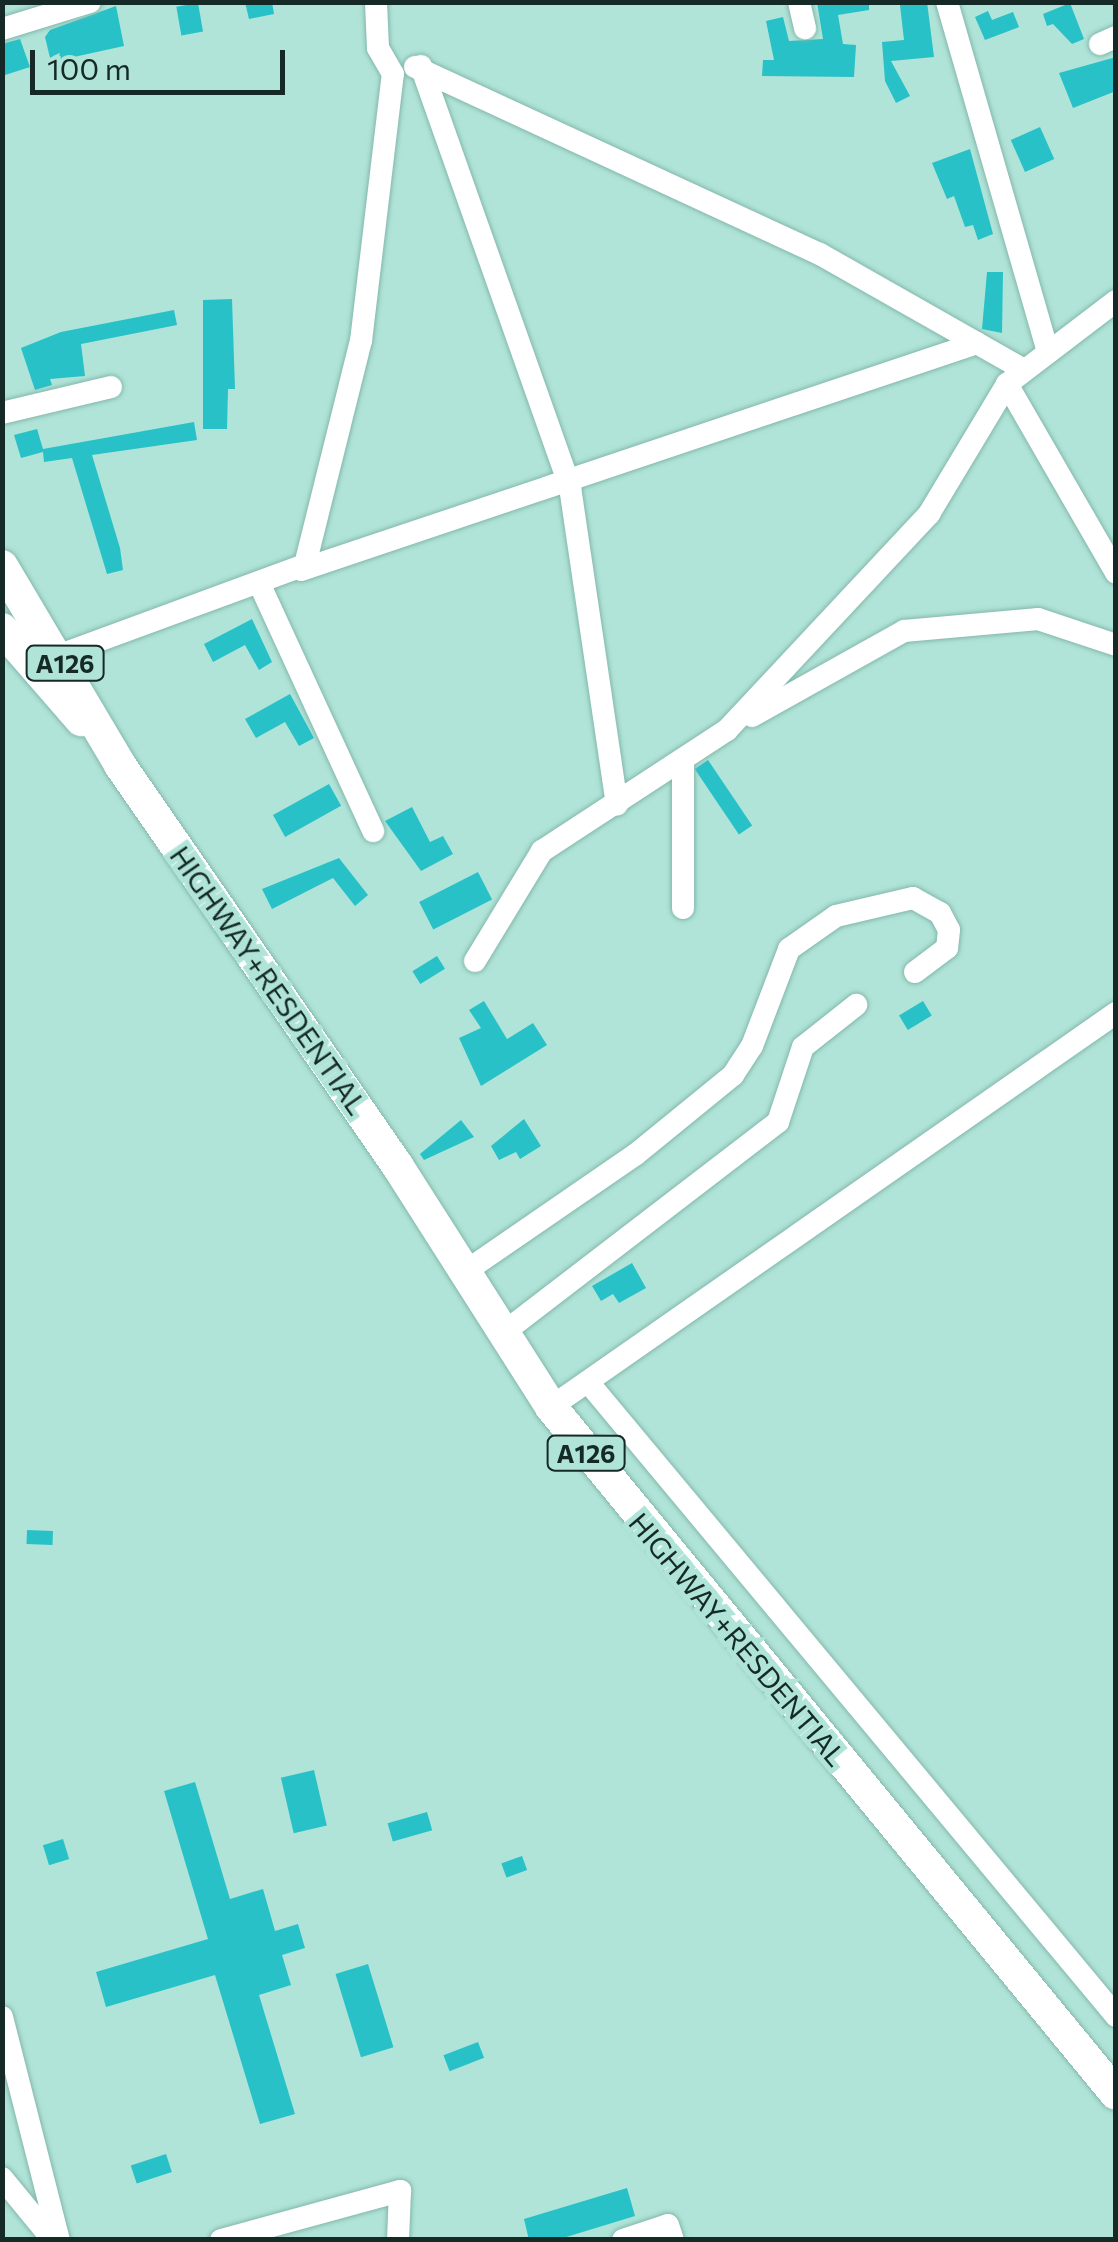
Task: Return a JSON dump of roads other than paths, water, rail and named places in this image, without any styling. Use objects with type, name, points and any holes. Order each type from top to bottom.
[{"type":"highway","name":"A126","points":[[2,566],[60,655],[120,765]]},
{"type":"highway","name":"A126","points":[[2,630],[120,765]]},
{"type":"highway","name":"HIGHWAY+RESDENTIAL","points":[[120,765],[466,1271],[552,1407],[1116,2094]]},
{"type":"street","points":[[2,29],[90,2]]},
{"type":"street","points":[[301,570],[361,341],[393,74],[378,48],[376,2]]},
{"type":"street","points":[[800,2],[804,28]]},
{"type":"street","points":[[947,2],[1047,348]]},
{"type":"street","points":[[393,74],[421,66],[820,254],[977,343],[1014,376],[1116,573]]},
{"type":"street","points":[[421,66],[568,481],[616,805]]},
{"type":"street","points":[[727,730],[928,514],[1014,376],[1047,348],[1116,301]]},
{"type":"street","points":[[60,655],[977,343]]},
{"type":"street","points":[[2,413],[111,386]]},
{"type":"street","points":[[260,585],[372,831]]},
{"type":"street","points":[[475,961],[542,851],[727,730],[904,631],[1038,619],[1116,645]]},
{"type":"street","points":[[683,761],[684,908]]},
{"type":"street","points":[[466,1271],[636,1155],[733,1075],[752,1046],[789,949],[836,916],[913,898],[940,913],[950,930],[947,948],[915,972]]},
{"type":"street","points":[[503,1333],[778,1122],[796,1059],[812,1036],[856,1004]]},
{"type":"street","points":[[552,1407],[1116,1012]]},
{"type":"street","points":[[752,1046],[796,1059]]},
{"type":"street","points":[[588,1382],[1116,2016]]},
{"type":"street","points":[[2,2017],[56,2240]]},
{"type":"street","points":[[2,2178],[56,2240]]},
{"type":"street","points":[[222,2240],[400,2191],[398,2240]]},
{"type":"street","points":[[623,2240],[668,2225],[673,2240]]}]
